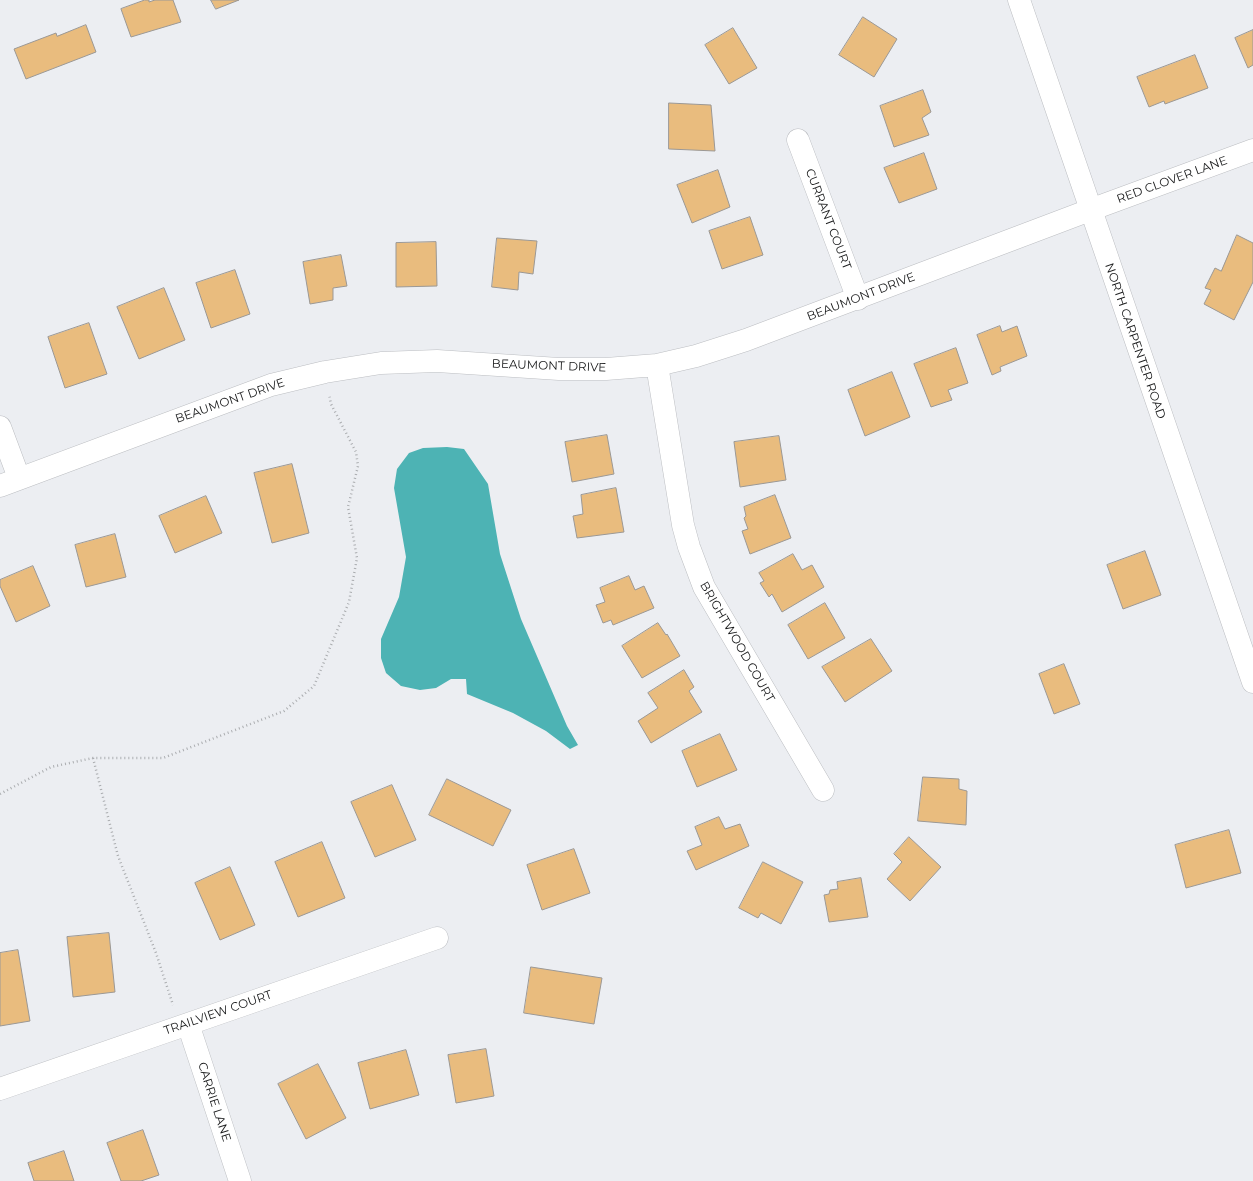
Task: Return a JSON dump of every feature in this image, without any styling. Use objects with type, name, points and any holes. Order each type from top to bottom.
[{"type":"street","name":"NORTH CARPENTER ROAD","points":[[1019,0],[1253,682]]},
{"type":"street","name":"CURRANT COURT","points":[[798,140],[858,299]]},
{"type":"street","name":"RED CLOVER LANE","points":[[1090,210],[1253,150]]},
{"type":"street","name":"BEAUMONT DRIVE","points":[[10,482],[270,385],[325,372],[381,364],[437,361],[559,369],[606,369],[657,365],[708,353],[858,299],[1090,210]]},
{"type":"street","name":"BRIGHTWOOD COURT","points":[[657,365],[683,525],[689,547],[704,587],[823,790]]},
{"type":"street","points":[[0,427],[10,482]]},
{"type":"street","name":"TRAILVIEW COURT","points":[[0,1089],[437,938]]},
{"type":"street","name":"CARRIE LANE","points":[[184,1025],[240,1181]]},
{"type":"path","points":[[0,794],[51,767],[93,758],[163,758],[284,711],[314,686],[349,602],[357,558],[348,507],[358,466],[356,452],[330,404],[325,372]]},
{"type":"path","points":[[93,758],[118,856],[184,1025]]},
{"type":"water","points":[[447,447],[464,449],[488,484],[500,554],[521,619],[567,726],[578,745],[570,749],[546,731],[513,713],[467,694],[466,679],[451,679],[436,688],[420,690],[401,686],[386,673],[381,658],[381,639],[399,597],[406,557],[394,488],[397,469],[409,453],[423,448]]},
{"type":"building","points":[[145,0],[149,0],[149,2],[155,0],[173,0],[181,22],[131,37],[121,9]]},
{"type":"building","points":[[211,0],[239,0],[216,9]]},
{"type":"building","points":[[863,17],[897,39],[874,77],[839,55]]},
{"type":"building","points":[[86,25],[96,52],[26,79],[14,49],[56,33],[57,36]]},
{"type":"building","points":[[733,28],[757,68],[729,84],[705,45]]},
{"type":"building","points":[[1253,30],[1253,65],[1248,68],[1235,38]]},
{"type":"building","points":[[1195,55],[1208,88],[1165,104],[1164,101],[1149,107],[1137,77]]},
{"type":"building","points":[[923,90],[931,112],[922,118],[929,135],[894,147],[880,106]]},
{"type":"building","points":[[669,103],[711,105],[715,151],[669,149]]},
{"type":"building","points":[[924,153],[937,189],[899,203],[884,168]]},
{"type":"building","points":[[718,170],[730,207],[692,223],[677,185]]},
{"type":"building","points":[[750,217],[763,255],[722,269],[709,231]]},
{"type":"building","points":[[1237,235],[1253,243],[1253,282],[1234,320],[1204,304],[1211,290],[1205,288],[1215,268],[1221,271]]},
{"type":"building","points":[[497,238],[537,241],[533,274],[519,272],[518,290],[492,287]]},
{"type":"building","points":[[436,242],[437,286],[396,287],[396,243]]},
{"type":"building","points":[[341,255],[347,286],[333,288],[333,300],[310,304],[303,262]]},
{"type":"building","points":[[235,270],[250,314],[211,328],[196,283]]},
{"type":"building","points":[[164,288],[185,340],[139,359],[117,307]]},
{"type":"building","points":[[89,323],[107,374],[65,388],[48,337]]},
{"type":"building","points":[[1000,326],[1002,332],[1017,326],[1027,356],[1000,367],[1001,371],[992,375],[977,335]]},
{"type":"building","points":[[956,348],[968,383],[948,390],[952,400],[931,407],[914,364]]},
{"type":"building","points":[[892,372],[910,417],[865,436],[848,390]]},
{"type":"building","points":[[607,435],[614,474],[572,482],[565,442]]},
{"type":"building","points":[[779,436],[786,480],[740,487],[734,442]]},
{"type":"building","points":[[292,464],[309,533],[272,543],[254,473]]},
{"type":"building","points":[[616,488],[624,532],[577,538],[573,516],[583,514],[581,495]]},
{"type":"building","points":[[775,495],[791,538],[750,554],[742,531],[748,529],[744,518],[746,516],[744,507]]},
{"type":"building","points":[[206,496],[222,533],[175,553],[159,516]]},
{"type":"building","points":[[115,534],[126,577],[86,587],[75,545]]},
{"type":"building","points":[[1145,551],[1161,595],[1123,609],[1107,565]]},
{"type":"building","points":[[793,554],[802,570],[812,565],[824,587],[782,612],[772,594],[769,597],[760,583],[764,581],[759,573]]},
{"type":"building","points":[[33,566],[50,606],[16,622],[0,586],[0,580]]},
{"type":"building","points":[[629,576],[635,590],[644,586],[654,608],[613,625],[611,620],[603,623],[596,605],[605,602],[600,588]]},
{"type":"building","points":[[825,603],[845,638],[808,659],[788,625]]},
{"type":"building","points":[[658,623],[666,635],[667,634],[680,656],[642,678],[622,646]]},
{"type":"building","points":[[871,639],[892,671],[845,702],[822,667]]},
{"type":"building","points":[[1064,664],[1080,704],[1054,714],[1039,674]]},
{"type":"building","points":[[684,670],[694,687],[689,691],[702,712],[651,743],[638,721],[658,708],[648,693]]},
{"type":"building","points":[[720,734],[737,770],[697,787],[682,751]]},
{"type":"building","points":[[923,777],[959,779],[959,789],[967,791],[966,825],[918,821]]},
{"type":"building","points":[[447,779],[511,810],[493,846],[429,815]]},
{"type":"building","points":[[392,785],[416,840],[375,857],[351,802]]},
{"type":"building","points":[[719,817],[725,829],[740,824],[749,846],[696,870],[687,851],[702,845],[695,827]]},
{"type":"building","points":[[1229,830],[1241,873],[1186,888],[1175,845]]},
{"type":"building","points":[[909,837],[941,867],[910,901],[887,879],[902,862],[894,854]]},
{"type":"building","points":[[322,842],[345,898],[298,917],[275,862]]},
{"type":"building","points":[[574,849],[590,893],[542,910],[527,865]]},
{"type":"building","points":[[763,862],[803,882],[781,924],[761,913],[758,918],[739,908]]},
{"type":"building","points":[[230,867],[255,925],[220,940],[195,883]]},
{"type":"building","points":[[861,878],[868,917],[829,922],[824,895],[829,894],[830,890],[838,889],[837,882]]},
{"type":"building","points":[[109,933],[115,992],[73,997],[67,937]]},
{"type":"building","points":[[18,950],[30,1021],[0,1026],[0,953]]},
{"type":"building","points":[[531,967],[602,978],[594,1024],[524,1013]]},
{"type":"building","points":[[486,1049],[494,1096],[456,1103],[448,1055]]},
{"type":"building","points":[[406,1050],[419,1095],[370,1109],[358,1063]]},
{"type":"building","points":[[318,1064],[346,1118],[306,1139],[278,1084]]},
{"type":"building","points":[[143,1130],[159,1175],[141,1181],[121,1181],[107,1143]]},
{"type":"building","points":[[64,1151],[74,1181],[34,1181],[28,1163]]}]
